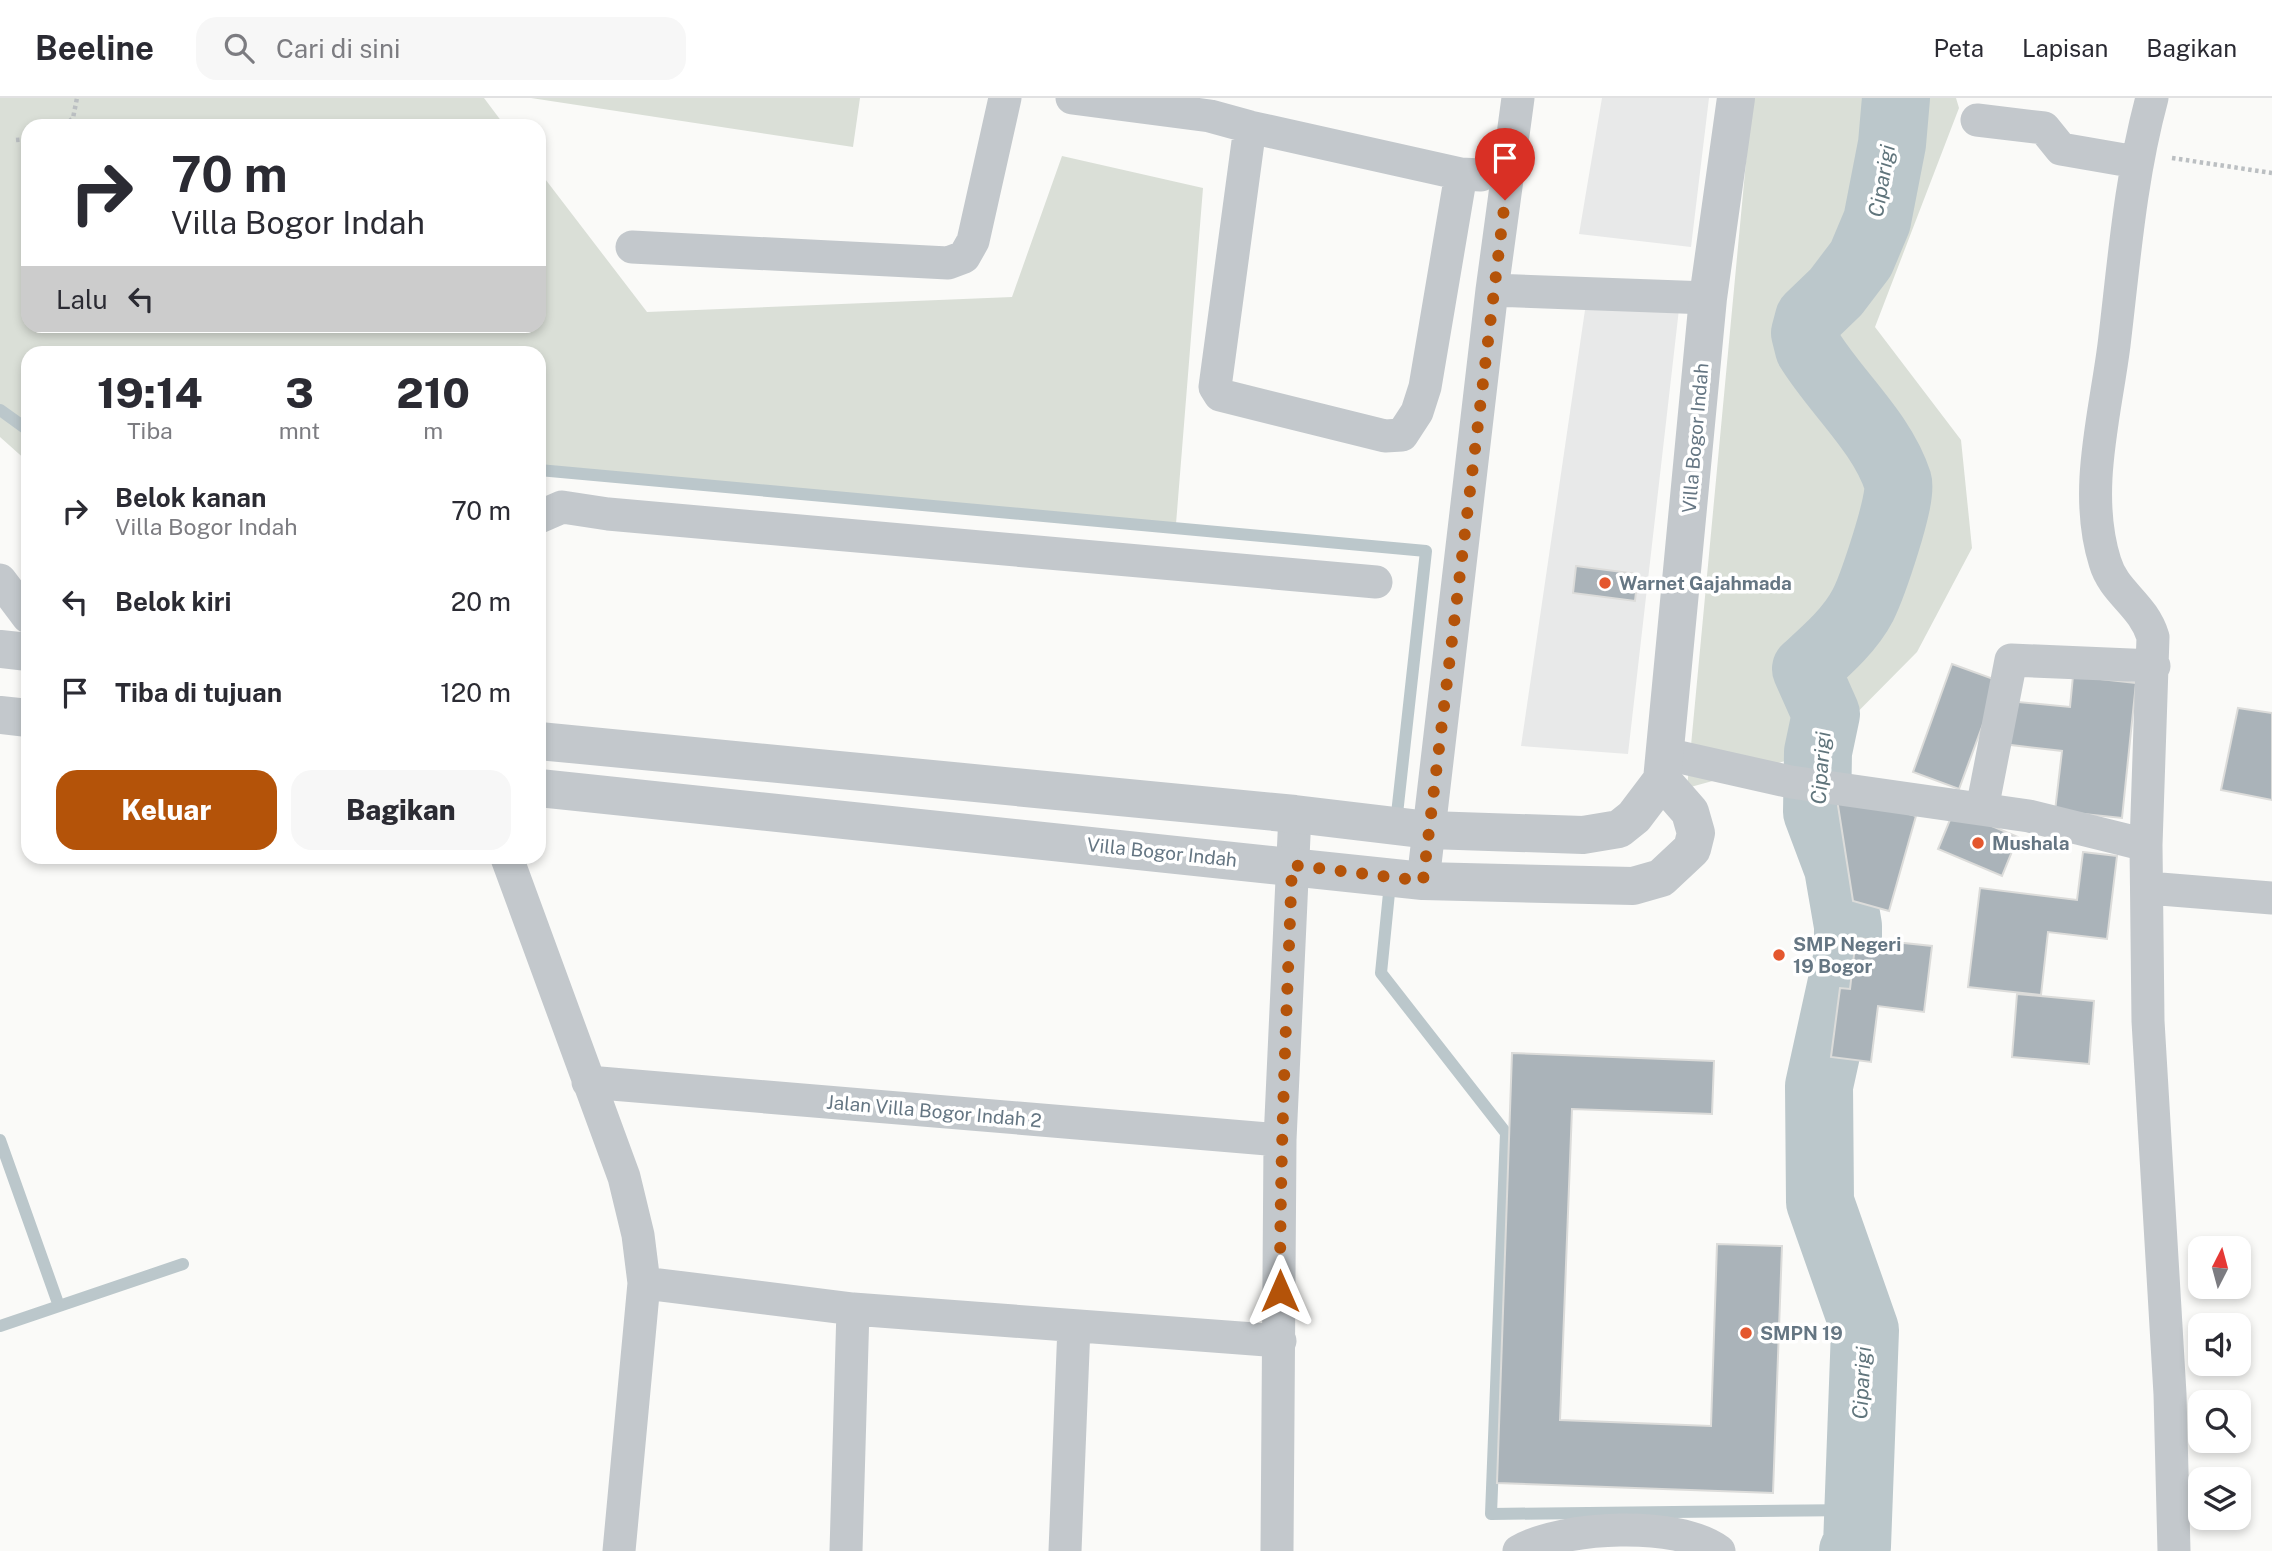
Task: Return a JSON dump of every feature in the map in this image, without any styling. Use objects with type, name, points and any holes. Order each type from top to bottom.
[{"type":"street","points":[[632,247],[948,263],[964,257],[974,241],[1005,98]]},
{"type":"street","points":[[1072,98],[1211,107],[1250,127],[1461,174],[1508,177]]},
{"type":"street","points":[[1423,881],[1492,290],[1518,98]]},
{"type":"street","name":"Villa Bogor Indah","points":[[546,789],[1292,865],[1423,881],[1633,886],[1661,878],[1684,860],[1692,849],[1696,833],[1690,812],[1664,767],[1708,298],[1735,98]]},
{"type":"street","points":[[2152,98],[2137,158],[2095,478],[2105,561],[2113,582],[2147,618],[2153,637],[2146,845],[2148,1021],[2170,1394],[2174,1551]]},
{"type":"street","points":[[1977,120],[2044,128],[2061,149],[2137,158]]},
{"type":"street","points":[[1250,127],[1215,387],[1220,395],[1385,436],[1402,435],[1410,426],[1425,387],[1461,174]]},
{"type":"street","points":[[1492,290],[1708,298]]},
{"type":"street","points":[[546,514],[562,507],[1376,582]]},
{"type":"street","points":[[0,580],[21,608]]},
{"type":"street","points":[[0,649],[21,651]]},
{"type":"street","points":[[1982,809],[2011,660],[2154,666]]},
{"type":"street","points":[[0,715],[21,717]]},
{"type":"street","points":[[546,742],[1295,814],[1429,830],[1583,835],[1619,829],[1634,817],[1664,767],[2029,816],[2146,845]]},
{"type":"street","points":[[1277,1551],[1280,1140],[1290,983],[1295,814]]},
{"type":"street","points":[[509,864],[624,1177],[638,1235],[644,1283],[619,1551]]},
{"type":"street","points":[[2148,888],[2272,898]]},
{"type":"street","name":"Jalan Villa Bogor Indah 2","points":[[588,1082],[1280,1140]]},
{"type":"street","points":[[644,1283],[853,1308],[1280,1341]]},
{"type":"street","points":[[846,1551],[853,1308]]},
{"type":"street","points":[[1065,1551],[1074,1326]]},
{"type":"street","points":[[1519,1551],[1559,1535],[1588,1530],[1669,1533],[1706,1541],[1718,1551]]},
{"type":"path","points":[[72,119],[77,98]]},
{"type":"path","points":[[16,140],[21,140]]},
{"type":"path","points":[[2137,158],[2272,173]]},
{"type":"shaded area","points":[[0,98],[484,98],[500,119],[21,119],[21,333],[546,333],[546,180],[647,312],[1012,297],[1062,156],[1203,188],[1176,524],[546,471],[546,346],[21,346],[21,456],[0,437]]},
{"type":"shaded area","points":[[531,98],[860,98],[853,147]]},
{"type":"shaded area","points":[[1602,98],[1709,98],[1691,247],[1579,234]]},
{"type":"shaded area","points":[[1752,98],[1956,98],[1959,108],[1875,327],[1961,440],[1972,548],[1917,652],[1818,752],[1687,788]]},
{"type":"shaded area","points":[[1679,309],[1628,754],[1521,746],[1585,310]]},
{"type":"building","name":"Warnet Gajahmada","points":[[1576,566],[1638,574],[1635,601],[1573,593]]},
{"type":"building","points":[[1952,664],[1999,681],[1959,789],[1913,772]]},
{"type":"building","points":[[2073,676],[2136,683],[2122,818],[2055,811],[2062,751],[2003,744],[2008,701],[2070,707]]},
{"type":"building","points":[[2238,708],[2272,713],[2272,800],[2221,790]]},
{"type":"building","points":[[1836,793],[1916,816],[1889,911],[1853,901]]},
{"type":"building","name":"Mushala","points":[[1954,810],[2018,837],[2002,876],[1938,849]]},
{"type":"building","points":[[2083,852],[2117,856],[2107,939],[2048,932],[2041,995],[1968,987],[1980,888],[2077,900]]},
{"type":"building","points":[[1856,938],[1932,946],[1924,1012],[1878,1006],[1871,1062],[1831,1057],[1840,988],[1850,989]]},
{"type":"building","points":[[2017,994],[2094,1001],[2089,1064],[2012,1057]]},
{"type":"building","name":"SMPN 19","points":[[1512,1053],[1714,1061],[1712,1114],[1572,1109],[1560,1420],[1711,1426],[1717,1244],[1782,1246],[1773,1493],[1497,1483]]},
{"type":"waterway","name":"Ciparigi","points":[[1853,1551],[1857,1546],[1865,1330],[1820,1202],[1819,1086],[1848,954],[1848,926],[1838,868],[1817,812],[1818,752],[1826,714],[1806,669],[1845,631],[1863,605],[1891,523],[1898,482],[1881,446],[1809,349],[1805,333],[1809,318],[1836,292],[1861,259],[1877,221],[1892,144],[1896,98]]},
{"type":"waterway","points":[[0,410],[21,425]]},
{"type":"waterway","points":[[546,471],[1426,551],[1397,814]]},
{"type":"waterway","points":[[1389,893],[1381,973],[1506,1133],[1491,1514],[1858,1510]]},
{"type":"waterway","points":[[0,1140],[59,1306]]},
{"type":"waterway","points":[[0,1326],[183,1264]]},
{"type":"place","name":"Warnet Gajahmada","points":[[1605,583]]},
{"type":"place","name":"Mushala","points":[[1978,843]]},
{"type":"place","name":"SMP Negeri 19 Bogor","points":[[1779,955]]},
{"type":"place","name":"SMPN 19","points":[[1746,1333]]},
{"type":"route","points":[[1280,1291],[1280,1140],[1290,983],[1292,865],[1423,881],[1436,788],[1492,290],[1505,200]]}]
